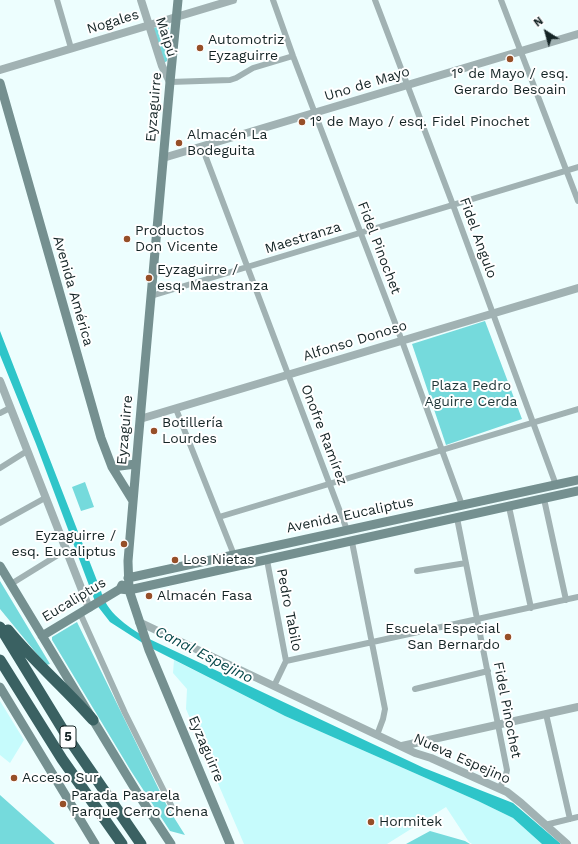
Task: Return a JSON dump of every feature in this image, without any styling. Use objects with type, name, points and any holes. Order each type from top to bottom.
[{"type":"highway","points":[[0,621],[26,651],[93,720]]},
{"type":"highway","name":"5","points":[[0,627],[68,738],[141,844]]},
{"type":"highway","name":"5","points":[[0,660],[62,759],[122,844]]},
{"type":"main road","name":"Eyzaguirre","points":[[128,578],[136,464],[178,0]]},
{"type":"main road","name":"Avenida América","points":[[0,83],[101,438],[112,467],[133,501]]},
{"type":"main road","points":[[112,467],[136,464]]},
{"type":"main road","name":"Avenida Eucaliptus","points":[[128,578],[578,480]]},
{"type":"main road","name":"Avenida Eucaliptus","points":[[124,590],[352,542],[578,491]]},
{"type":"main road","points":[[0,566],[138,794],[171,844]]},
{"type":"main road","name":"Eucaliptus","points":[[42,636],[109,595],[124,590],[128,578]]},
{"type":"main road","name":"Eyzaguirre","points":[[124,590],[141,626],[149,650],[230,844]]},
{"type":"main road","points":[[0,687],[95,844]]},
{"type":"street","points":[[57,0],[71,48]]},
{"type":"street","name":"Maipú","points":[[141,0],[164,70],[170,82]]},
{"type":"street","name":"Nogales","points":[[0,70],[234,0]]},
{"type":"street","name":"Fidel Pinochet","points":[[273,0],[402,341],[462,505]]},
{"type":"street","name":"Fidel Angulo","points":[[375,0],[453,205],[556,485]]},
{"type":"street","points":[[501,0],[578,201]]},
{"type":"street","name":"Uno de Mayo","points":[[163,158],[578,34]]},
{"type":"street","points":[[170,82],[230,80],[253,68],[293,56]]},
{"type":"street","name":"Onofre Ramírez","points":[[202,147],[347,530]]},
{"type":"street","name":"Maestranza","points":[[151,296],[248,268],[578,167]]},
{"type":"street","name":"Alfonso Donoso","points":[[140,419],[578,288]]},
{"type":"street","points":[[0,381],[66,550],[91,606]]},
{"type":"street","points":[[0,414],[10,408]]},
{"type":"street","points":[[176,408],[234,555]]},
{"type":"street","points":[[219,517],[578,409]]},
{"type":"street","points":[[0,468],[27,452]]},
{"type":"street","points":[[0,523],[45,498]]},
{"type":"street","points":[[544,499],[566,600]]},
{"type":"street","points":[[508,507],[531,608]]},
{"type":"street","name":"Fidel Pinochet","points":[[457,518],[507,770],[505,779],[499,788]]},
{"type":"street","points":[[352,542],[385,709],[378,735]]},
{"type":"street","points":[[11,584],[66,550]]},
{"type":"street","name":"Pedro Tabilo","points":[[267,560],[286,661],[274,686]]},
{"type":"street","points":[[417,571],[466,563]]},
{"type":"street","points":[[286,661],[578,597]]},
{"type":"street","points":[[80,613],[125,713],[173,810]]},
{"type":"street","name":"Nueva Espejino","points":[[141,626],[274,686],[421,756],[430,758],[499,788],[514,797],[568,844]]},
{"type":"street","points":[[415,689],[488,671]]},
{"type":"street","points":[[402,746],[578,707]]},
{"type":"street","points":[[546,714],[570,819]]},
{"type":"street","points":[[416,743],[430,758]]},
{"type":"street","points":[[545,825],[578,817]]},
{"type":"shaded area","points":[[0,331],[104,599],[107,606],[118,618],[145,637],[424,768],[513,803],[561,844],[542,844],[513,818],[478,801],[285,716],[149,647],[110,622],[96,604],[36,444],[0,355]]},
{"type":"shaded area","points":[[174,660],[285,716],[478,801],[513,818],[542,844],[472,844],[469,842],[446,807],[387,844],[244,844],[186,709],[187,689],[173,673]]},
{"type":"shaded area","points":[[0,701],[24,740],[10,763],[0,755]]},
{"type":"green space","points":[[166,24],[169,27],[167,61],[164,63],[153,31],[154,28]]},
{"type":"green space","name":"Plaza Pedro Aguirre Cerda","points":[[485,321],[522,419],[446,445],[412,344]]},
{"type":"green space","points":[[85,482],[94,507],[81,511],[72,487]]},
{"type":"green space","points":[[0,581],[50,664],[46,665],[0,609]]},
{"type":"green space","points":[[77,622],[168,808],[185,835],[170,831],[131,771],[52,640],[52,637]]},
{"type":"green space","points":[[0,795],[55,844],[0,844]]},
{"type":"green space","points":[[430,831],[465,841],[470,844],[406,844]]},
{"type":"place","name":"Automotriz Eyzaguirre","points":[[200,48]]},
{"type":"place","name":"1° de Mayo / esq. Gerardo Besoain","points":[[510,59]]},
{"type":"place","name":"1° de Mayo / esq. Fidel Pinochet","points":[[302,122]]},
{"type":"place","name":"Almacén La Bodeguita","points":[[179,143]]},
{"type":"place","name":"Productos Don Vicente","points":[[127,239]]},
{"type":"place","name":"Eyzaguirre / esq. Maestranza","points":[[149,278]]},
{"type":"place","name":"Botillería Lourdes","points":[[154,431]]},
{"type":"place","name":"Eyzaguirre / esq. Eucaliptus","points":[[124,544]]},
{"type":"place","name":"Los Nietas","points":[[175,560]]},
{"type":"place","name":"Almacén Fasa","points":[[149,596]]},
{"type":"place","name":"Escuela Especial San Bernardo","points":[[508,637]]},
{"type":"place","name":"Acceso Sur","points":[[14,778]]},
{"type":"place","name":"Parada Pasarela Parque Cerro Chena","points":[[63,804]]},
{"type":"place","name":"Hormitek","points":[[371,822]]},
{"type":"water label","name":"Canal Espejino","points":[[204,655]]}]
